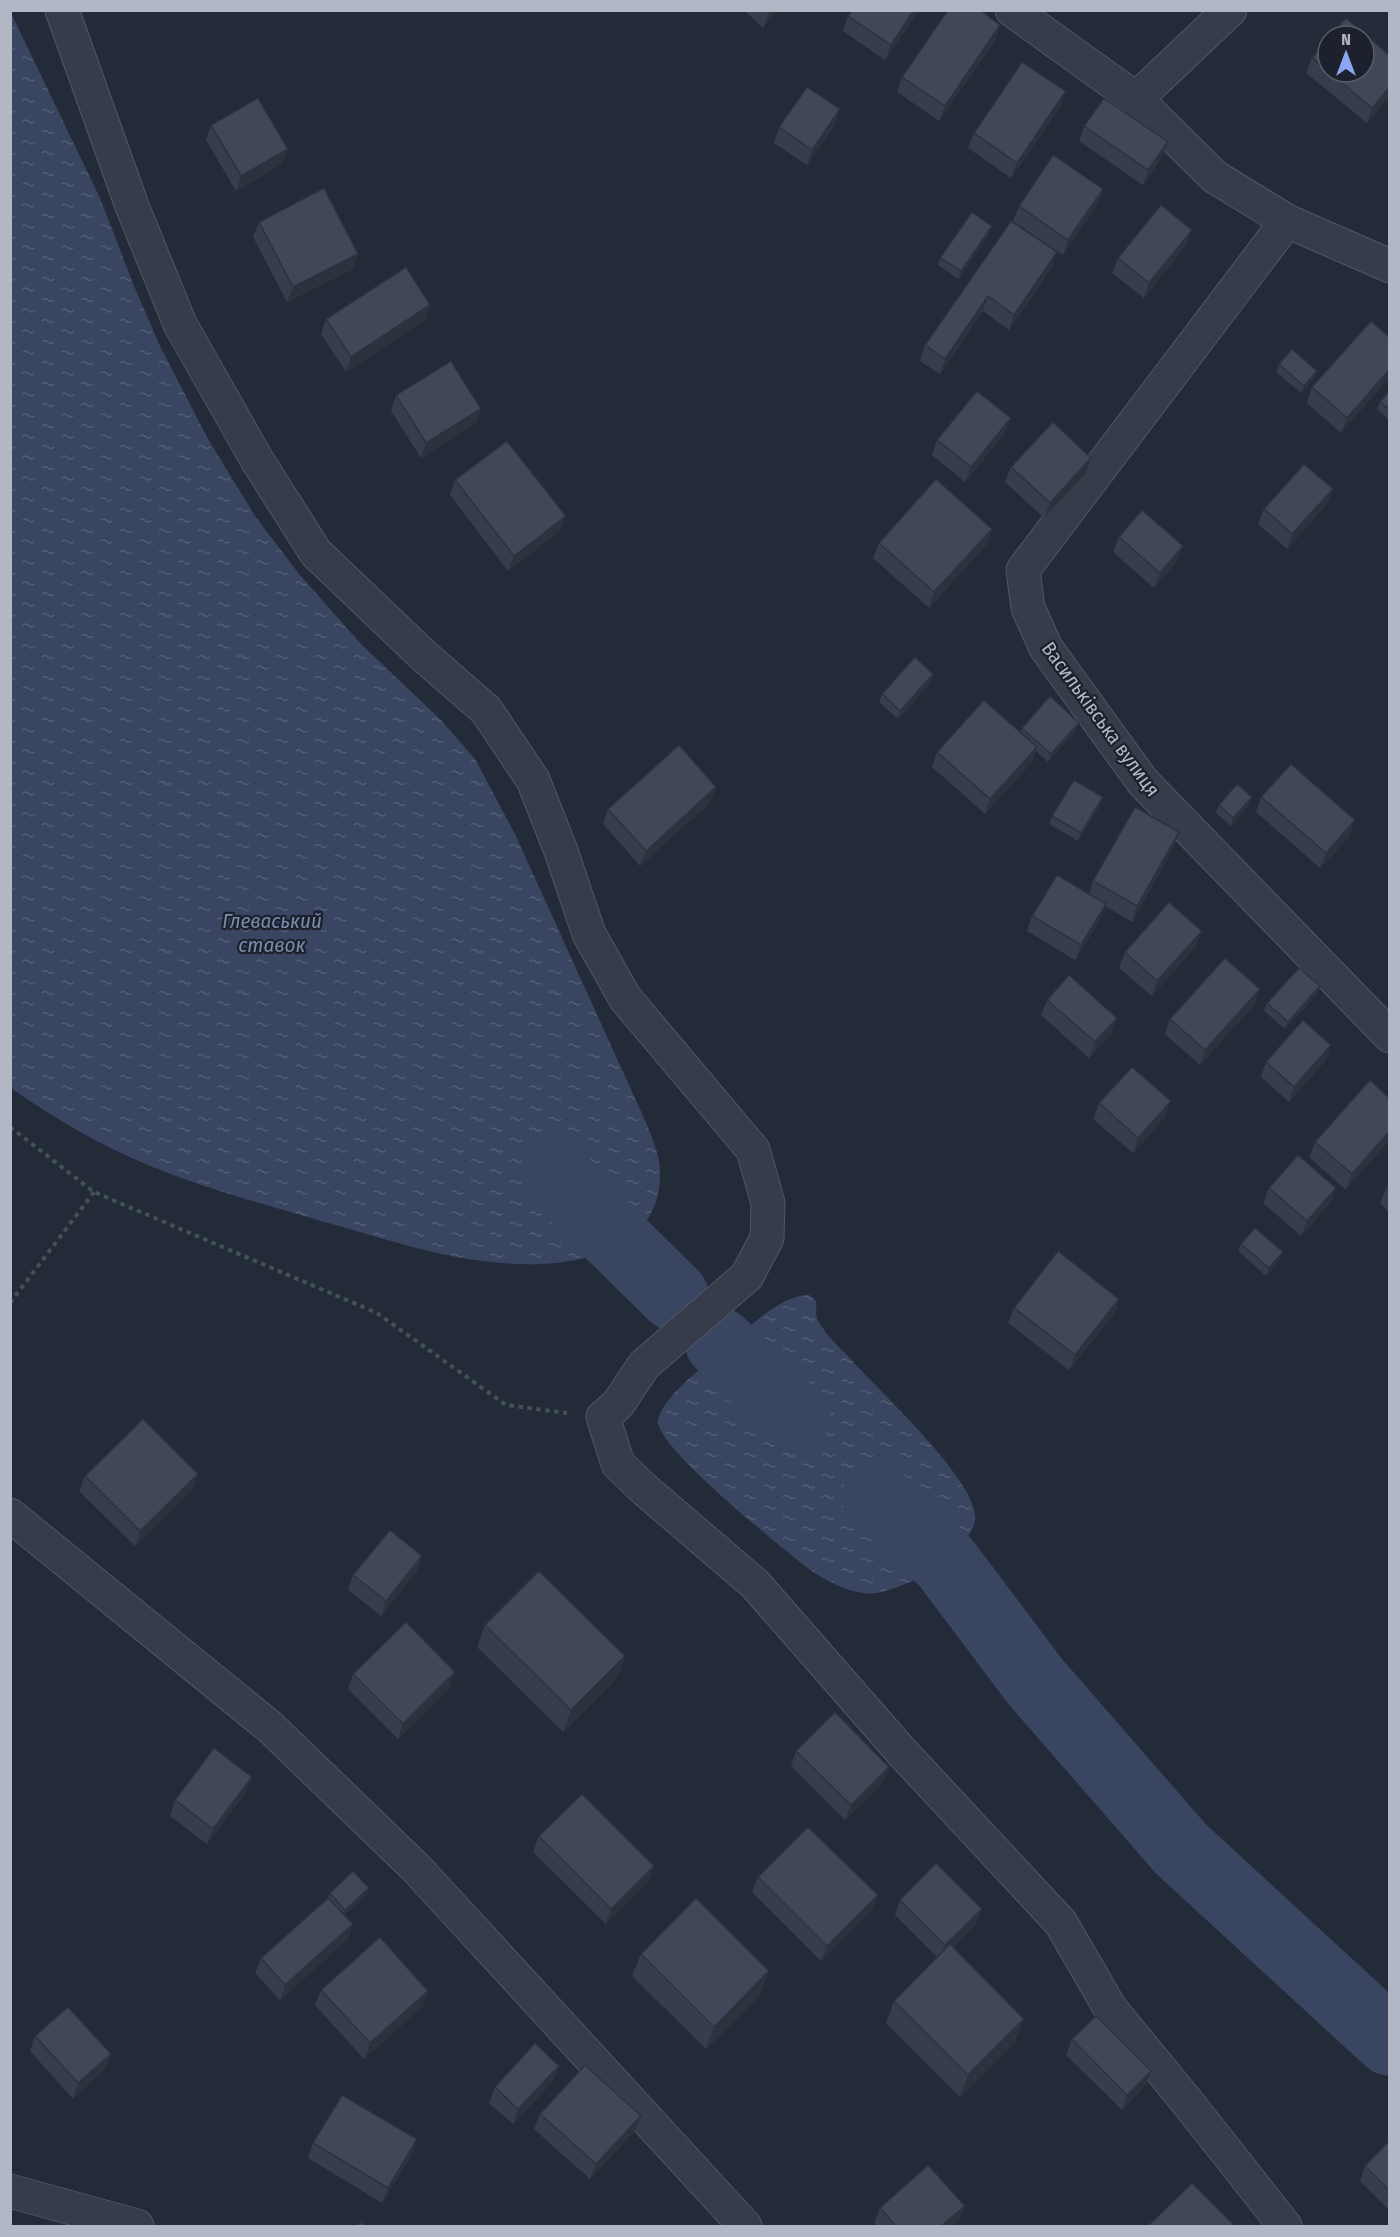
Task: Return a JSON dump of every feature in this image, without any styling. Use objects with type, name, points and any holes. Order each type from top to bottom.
[{"type":"street","points":[[62,10],[132,206],[180,324],[256,460],[316,553],[424,656],[486,710],[533,780],[561,851],[589,934],[625,998],[753,1150],[768,1203],[767,1238],[747,1276],[644,1365],[618,1404],[603,1418],[618,1464],[754,1584],[902,1751],[1061,1923],[1110,2008],[1286,2226]]},
{"type":"street","points":[[1012,10],[1136,99],[1215,177],[1287,221],[1389,266]]},
{"type":"street","points":[[1136,99],[1230,10]]},
{"type":"street","name":"Васильківська вулиця","points":[[1287,221],[1023,570],[1025,589],[1028,608],[1046,648],[1143,782],[1389,1036]]},
{"type":"street","points":[[10,1515],[270,1728],[417,1869],[745,2226]]},
{"type":"street","points":[[10,2191],[137,2226]]},
{"type":"path","points":[[10,1127],[94,1192],[377,1313],[506,1405],[603,1418]]},
{"type":"path","points":[[10,1303],[94,1192]]},
{"type":"water","name":"Глеваський ставок","points":[[10,11],[100,198],[159,344],[208,439],[255,516],[299,574],[361,644],[441,720],[475,759],[515,834],[643,1116],[658,1158],[660,1172],[656,1200],[645,1222],[628,1239],[606,1251],[581,1259],[527,1264],[481,1261],[397,1243],[198,1184],[153,1167],[80,1132],[11,1088]]},
{"type":"water","points":[[809,1295],[816,1301],[817,1318],[826,1333],[944,1459],[972,1504],[974,1525],[960,1548],[951,1557],[923,1576],[879,1593],[849,1590],[813,1572],[752,1523],[699,1474],[662,1433],[658,1420],[668,1401],[685,1382],[752,1325],[786,1301]]},
{"type":"building","points":[[852,10],[914,10],[891,45],[848,16]]},
{"type":"building","points":[[948,10],[980,10],[1000,25],[945,106],[902,77]]},
{"type":"building","points":[[1346,18],[1353,24],[1341,24]]},
{"type":"building","points":[[1376,44],[1389,55],[1389,88],[1372,108],[1343,84],[1376,84]]},
{"type":"building","points":[[1022,62],[1066,91],[1017,163],[974,133]]},
{"type":"building","points":[[807,87],[840,109],[812,150],[779,127]]},
{"type":"building","points":[[258,98],[288,149],[241,176],[211,125]]},
{"type":"building","points":[[1104,98],[1168,142],[1148,170],[1084,126]]},
{"type":"building","points":[[1053,155],[1103,189],[1068,240],[1019,206]]},
{"type":"building","points":[[324,188],[358,254],[293,287],[259,222]]},
{"type":"building","points":[[1161,205],[1192,230],[1149,283],[1118,258]]},
{"type":"building","points":[[972,212],[992,226],[961,271],[940,258]]},
{"type":"building","points":[[1011,221],[1057,252],[1014,315],[988,296],[945,359],[925,345]]},
{"type":"building","points":[[406,267],[430,305],[351,357],[326,319]]},
{"type":"building","points":[[1371,321],[1389,337],[1389,370],[1347,418],[1312,387]]},
{"type":"building","points":[[1292,349],[1317,371],[1304,386],[1279,364]]},
{"type":"building","points":[[451,361],[481,409],[426,443],[396,395]]},
{"type":"building","points":[[977,391],[1011,418],[971,467],[937,440]]},
{"type":"building","points":[[1389,391],[1389,409],[1380,402]]},
{"type":"building","points":[[1053,422],[1091,458],[1050,503],[1011,467]]},
{"type":"building","points":[[507,441],[566,516],[514,556],[455,480]]},
{"type":"building","points":[[1304,464],[1333,489],[1292,534],[1264,509]]},
{"type":"building","points":[[936,479],[992,529],[934,592],[879,543]]},
{"type":"building","points":[[1142,510],[1183,546],[1160,573],[1119,537]]},
{"type":"building","points":[[915,657],[933,674],[900,711],[882,694]]},
{"type":"building","points":[[1050,696],[1079,723],[1051,754],[1022,728]]},
{"type":"building","points":[[984,700],[1037,747],[990,799],[937,752]]},
{"type":"building","points":[[679,745],[716,787],[646,851],[608,809]]},
{"type":"building","points":[[1291,764],[1355,820],[1326,853],[1261,797]]},
{"type":"building","points":[[1074,780],[1103,797],[1081,833],[1052,816]]},
{"type":"building","points":[[1237,784],[1252,797],[1233,818],[1219,805]]},
{"type":"building","points":[[1135,807],[1179,832],[1137,906],[1093,881]]},
{"type":"building","points":[[1057,875],[1106,904],[1081,945],[1032,916]]},
{"type":"building","points":[[1169,902],[1202,931],[1157,981],[1125,952]]},
{"type":"building","points":[[1225,958],[1260,989],[1205,1050],[1170,1019]]},
{"type":"building","points":[[1299,968],[1320,986],[1288,1022],[1267,1003]]},
{"type":"building","points":[[1069,975],[1117,1018],[1095,1042],[1047,1000]]},
{"type":"building","points":[[1303,1020],[1331,1045],[1294,1087],[1266,1062]]},
{"type":"building","points":[[1132,1067],[1171,1101],[1138,1138],[1099,1103]]},
{"type":"building","points":[[1370,1080],[1389,1098],[1389,1132],[1352,1174],[1315,1142]]},
{"type":"building","points":[[1298,1155],[1336,1188],[1307,1221],[1269,1188]]},
{"type":"building","points":[[1255,1228],[1283,1252],[1269,1268],[1241,1244]]},
{"type":"building","points":[[1058,1251],[1119,1299],[1075,1355],[1014,1308]]},
{"type":"building","points":[[143,1419],[198,1474],[140,1531],[85,1476]]},
{"type":"building","points":[[390,1530],[422,1556],[386,1601],[353,1575]]},
{"type":"building","points":[[539,1571],[625,1656],[571,1710],[485,1625]]},
{"type":"building","points":[[406,1622],[455,1672],[403,1724],[353,1674]]},
{"type":"building","points":[[835,1712],[889,1767],[851,1805],[796,1751]]},
{"type":"building","points":[[214,1748],[252,1777],[213,1829],[175,1800]]},
{"type":"building","points":[[582,1794],[654,1866],[611,1909],[539,1836]]},
{"type":"building","points":[[808,1827],[878,1895],[827,1946],[758,1877]]},
{"type":"building","points":[[936,1863],[982,1909],[945,1945],[900,1900]]},
{"type":"building","points":[[353,1871],[369,1888],[345,1910],[330,1893]]},
{"type":"building","points":[[328,1898],[353,1924],[285,1985],[261,1958]]},
{"type":"building","points":[[696,1898],[769,1971],[714,2027],[641,1954]]},
{"type":"building","points":[[380,1937],[428,1991],[370,2043],[321,1990]]},
{"type":"building","points":[[950,1944],[1024,2019],[968,2075],[894,2001]]},
{"type":"building","points":[[68,2007],[111,2054],[78,2083],[35,2036]]},
{"type":"building","points":[[1096,2016],[1151,2071],[1127,2095],[1072,2039]]},
{"type":"building","points":[[535,2043],[559,2066],[518,2109],[495,2087]]},
{"type":"building","points":[[585,2065],[641,2116],[596,2164],[540,2114]]},
{"type":"building","points":[[342,2095],[417,2139],[388,2188],[313,2143]]},
{"type":"building","points":[[1389,2141],[1389,2190],[1365,2166]]},
{"type":"building","points":[[928,2165],[965,2206],[941,2226],[896,2226],[880,2208]]},
{"type":"building","points":[[1192,2183],[1235,2226],[1148,2226]]},
{"type":"waterway","points":[[556,1173],[593,1216],[674,1296]]},
{"type":"waterway","points":[[720,1343],[795,1417]]},
{"type":"waterway","points":[[877,1497],[946,1563],[1034,1680],[1181,1849],[1390,2041]]}]
